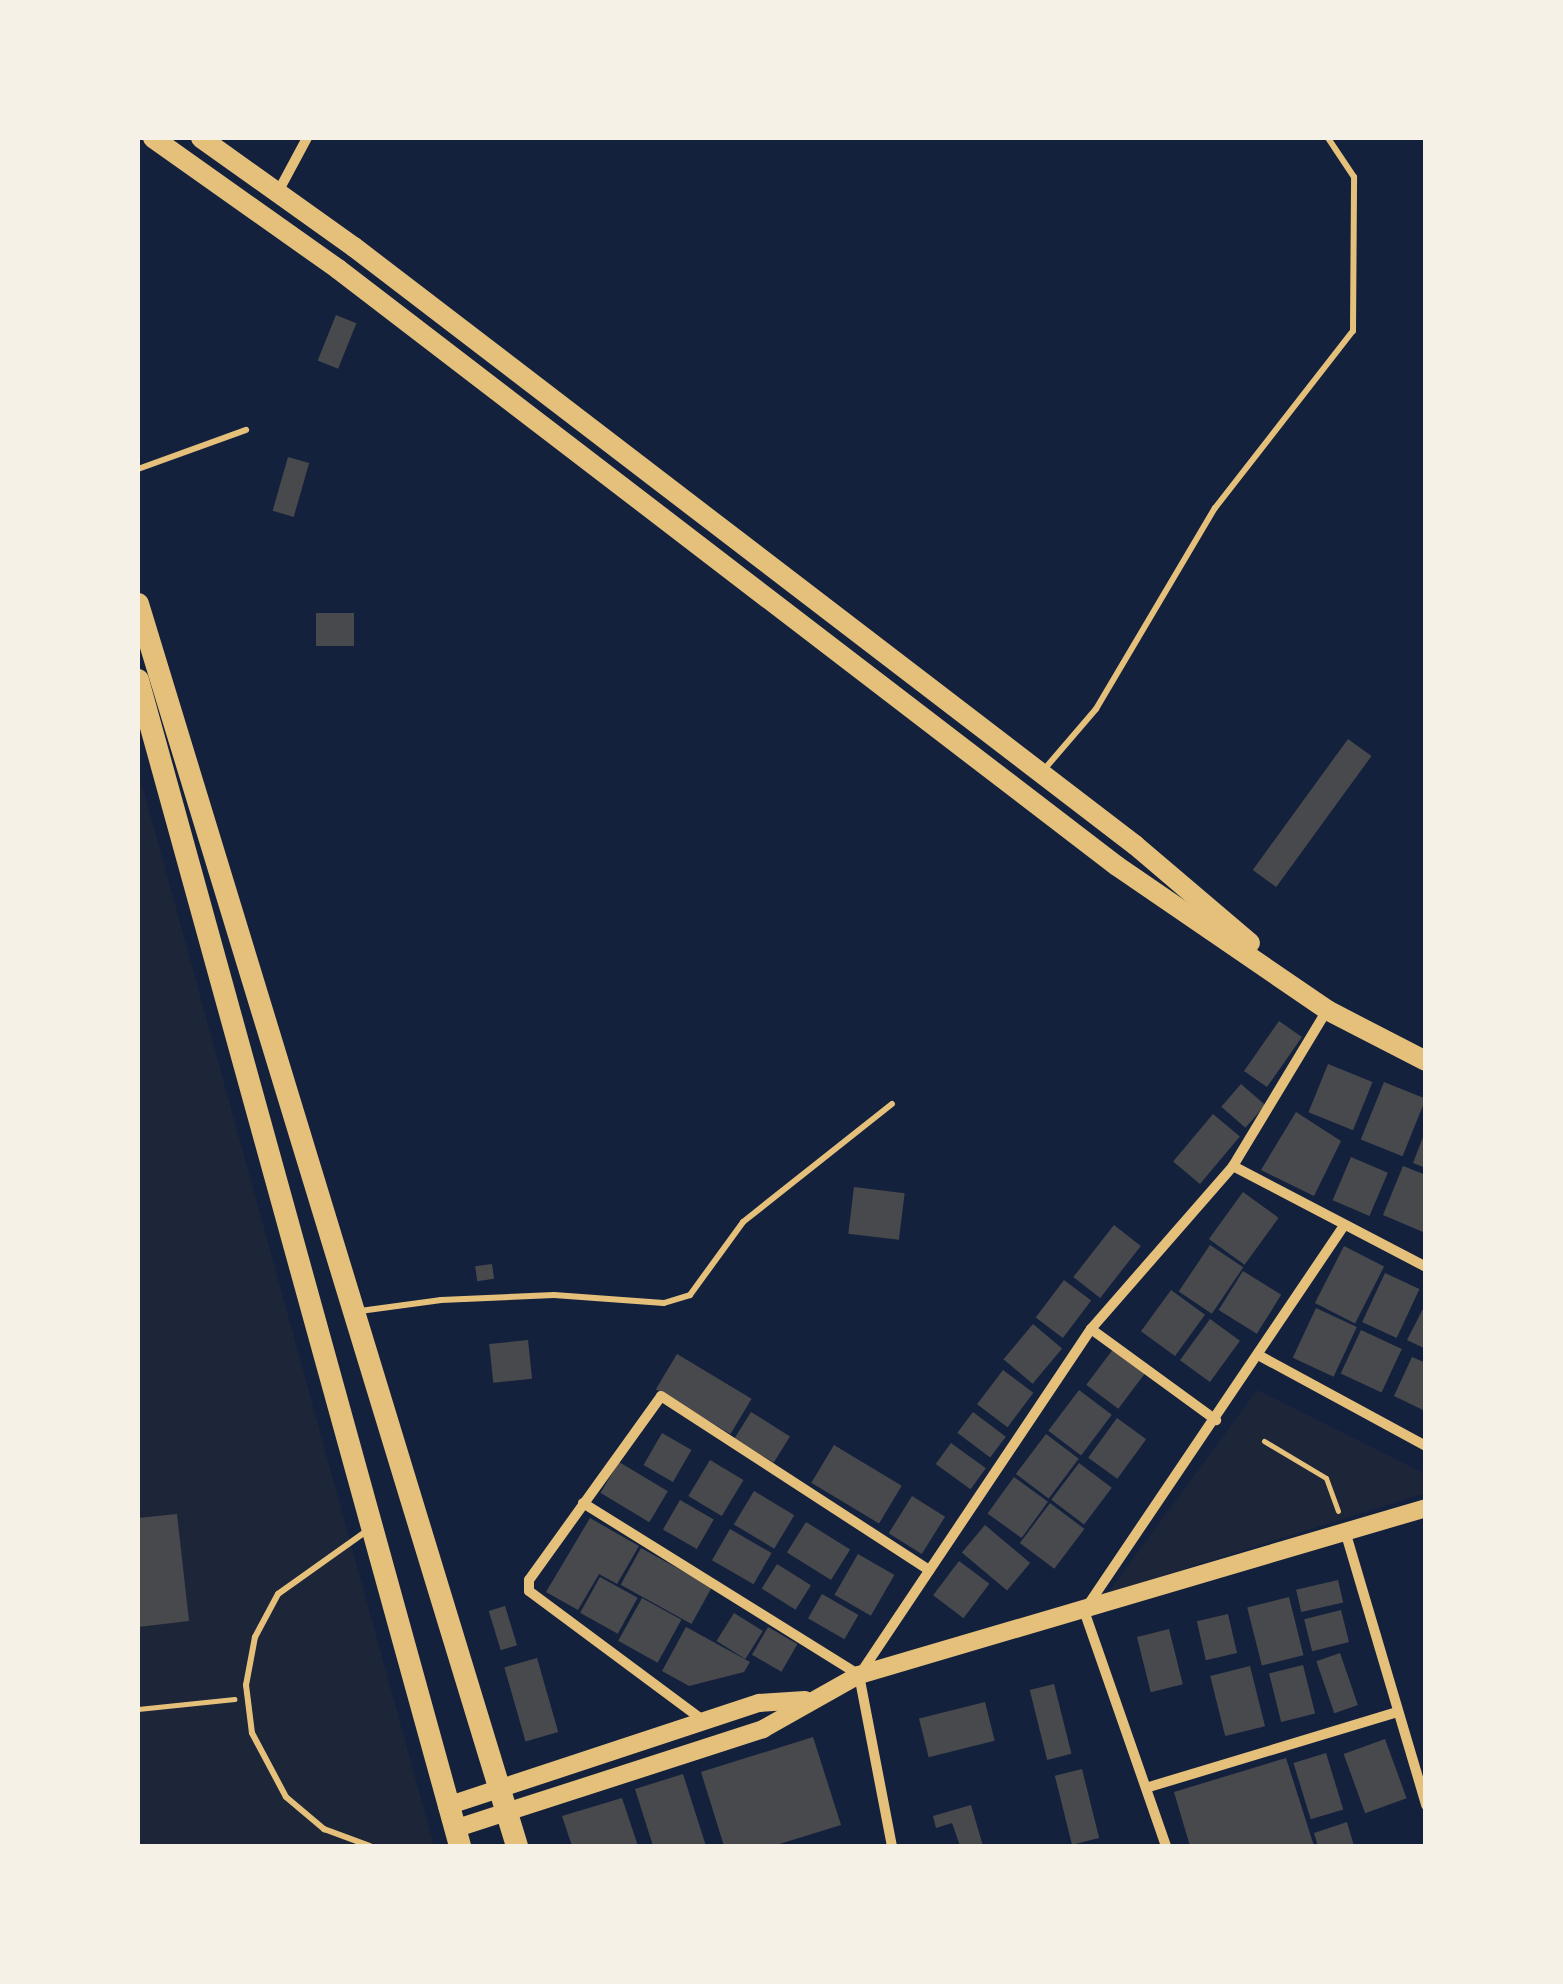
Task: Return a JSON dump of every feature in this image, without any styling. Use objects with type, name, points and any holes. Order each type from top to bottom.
[{"type":"main road","points":[[153,138],[338,270],[1117,866],[1327,1010],[1426,1061]]},
{"type":"main road","points":[[204,139],[1041,773],[1327,1010]]},
{"type":"main road","points":[[138,604],[517,1846]]},
{"type":"main road","points":[[138,680],[369,1530],[457,1838]]},
{"type":"street","points":[[278,192],[307,138]]},
{"type":"street","points":[[189,163],[204,139]]},
{"type":"street","points":[[892,1846],[860,1675],[1091,1328],[1232,1166],[1327,1010]]},
{"type":"street","points":[[1232,1166],[1342,1228],[1426,1267]]},
{"type":"street","points":[[1084,1611],[1260,1356],[1342,1228]]},
{"type":"street","points":[[1091,1328],[1216,1420]]},
{"type":"street","points":[[1260,1356],[1426,1446]]},
{"type":"street","points":[[704,1722],[533,1600],[529,1580],[661,1396],[929,1570]]},
{"type":"street","points":[[583,1503],[860,1675]]},
{"type":"street","points":[[447,1806],[503,1801],[763,1730],[806,1700],[860,1675],[1426,1508]]},
{"type":"street","points":[[1345,1531],[1425,1801]]},
{"type":"street","points":[[1084,1611],[1149,1786],[1166,1846]]},
{"type":"street","points":[[457,1838],[503,1801],[759,1703],[806,1700]]},
{"type":"street","points":[[1149,1786],[1396,1712]]},
{"type":"lane","points":[[1041,773],[1096,709],[1215,508],[1353,330],[1354,176],[1328,138]]},
{"type":"lane","points":[[138,468],[246,430]]},
{"type":"lane","points":[[353,1312],[441,1300],[554,1295],[664,1303],[690,1295],[743,1222],[892,1104]]},
{"type":"lane","points":[[369,1530],[278,1594],[255,1637],[246,1698],[260,1756],[286,1797],[324,1828],[370,1846]]},
{"type":"path","points":[[1264,1441],[1326,1478],[1345,1531]]},
{"type":"path","points":[[138,1709],[246,1698]]},
{"type":"shaded area","points":[[138,770],[328,1461],[434,1846],[138,1846]]},
{"type":"shaded area","points":[[1257,1390],[1425,1474],[1425,1493],[1108,1593]]},
{"type":"building","points":[[336,315],[356,323],[338,369],[318,360]]},
{"type":"building","points":[[288,457],[309,463],[294,517],[273,511]]},
{"type":"building","points":[[316,613],[354,613],[354,646],[316,646]]},
{"type":"building","points":[[1348,739],[1371,756],[1276,887],[1253,870]]},
{"type":"building","points":[[1279,1021],[1302,1037],[1267,1087],[1244,1071]]},
{"type":"building","points":[[1328,1064],[1373,1082],[1353,1130],[1309,1112]]},
{"type":"building","points":[[1384,1082],[1426,1099],[1402,1156],[1361,1139]]},
{"type":"building","points":[[1241,1084],[1265,1105],[1245,1128],[1221,1107]]},
{"type":"building","points":[[1296,1112],[1341,1141],[1314,1196],[1261,1170]]},
{"type":"building","points":[[1213,1114],[1240,1136],[1200,1184],[1173,1161]]},
{"type":"building","points":[[1426,1132],[1426,1168],[1413,1163]]},
{"type":"building","points":[[1351,1157],[1388,1173],[1369,1216],[1333,1200]]},
{"type":"building","points":[[1403,1166],[1426,1175],[1423,1232],[1383,1215]]},
{"type":"building","points":[[854,1187],[905,1193],[899,1240],[848,1234]]},
{"type":"building","points":[[1243,1192],[1279,1218],[1245,1265],[1209,1239]]},
{"type":"building","points":[[1114,1225],[1141,1246],[1100,1298],[1073,1277]]},
{"type":"building","points":[[1210,1245],[1243,1267],[1212,1314],[1179,1291]]},
{"type":"building","points":[[1344,1246],[1384,1266],[1355,1323],[1315,1303]]},
{"type":"building","points":[[492,1264],[494,1279],[477,1281],[475,1266]]},
{"type":"building","points":[[1243,1271],[1281,1295],[1257,1334],[1219,1310]]},
{"type":"building","points":[[1385,1273],[1419,1289],[1397,1338],[1362,1322]]},
{"type":"building","points":[[1064,1280],[1091,1300],[1063,1338],[1036,1318]]},
{"type":"building","points":[[1171,1290],[1205,1315],[1175,1356],[1141,1331]]},
{"type":"building","points":[[1426,1303],[1426,1349],[1407,1340]]},
{"type":"building","points":[[1316,1308],[1357,1327],[1334,1377],[1293,1358]]},
{"type":"building","points":[[1210,1319],[1240,1341],[1210,1382],[1180,1360]]},
{"type":"building","points":[[1033,1324],[1062,1348],[1033,1384],[1003,1359]]},
{"type":"building","points":[[1361,1330],[1402,1349],[1381,1393],[1341,1374]]},
{"type":"building","points":[[528,1340],[532,1379],[493,1383],[489,1344]]},
{"type":"building","points":[[1114,1348],[1146,1372],[1118,1409],[1086,1385]]},
{"type":"building","points":[[677,1354],[752,1399],[730,1434],[656,1389]]},
{"type":"building","points":[[1412,1357],[1426,1363],[1423,1410],[1394,1396]]},
{"type":"building","points":[[1003,1370],[1033,1393],[1007,1427],[977,1404]]},
{"type":"building","points":[[1079,1390],[1112,1415],[1081,1455],[1048,1431]]},
{"type":"building","points":[[751,1412],[790,1436],[774,1463],[735,1438]]},
{"type":"building","points":[[973,1412],[1006,1437],[990,1457],[957,1433]]},
{"type":"building","points":[[1117,1418],[1146,1439],[1117,1479],[1088,1458]]},
{"type":"building","points":[[662,1433],[691,1450],[673,1482],[644,1465]]},
{"type":"building","points":[[1046,1434],[1079,1459],[1049,1499],[1016,1474]]},
{"type":"building","points":[[951,1443],[986,1468],[971,1489],[936,1464]]},
{"type":"building","points":[[834,1445],[902,1486],[879,1523],[811,1483]]},
{"type":"building","points":[[710,1460],[743,1480],[722,1516],[688,1496]]},
{"type":"building","points":[[619,1462],[668,1491],[649,1522],[600,1493]]},
{"type":"building","points":[[1079,1463],[1112,1488],[1084,1524],[1051,1500]]},
{"type":"building","points":[[1014,1477],[1048,1502],[1022,1538],[988,1513]]},
{"type":"building","points":[[754,1491],[794,1515],[774,1549],[734,1524]]},
{"type":"building","points":[[912,1496],[945,1517],[922,1554],[889,1533]]},
{"type":"building","points":[[680,1500],[714,1520],[697,1549],[663,1529]]},
{"type":"building","points":[[1050,1503],[1084,1529],[1054,1569],[1020,1543]]},
{"type":"building","points":[[177,1514],[189,1621],[138,1627],[138,1518]]},
{"type":"building","points":[[590,1518],[639,1546],[617,1584],[599,1574],[578,1610],[546,1592]]},
{"type":"building","points":[[806,1522],[850,1550],[831,1580],[787,1553]]},
{"type":"building","points":[[985,1525],[1030,1563],[1007,1591],[962,1553]]},
{"type":"building","points":[[730,1529],[772,1553],[754,1584],[712,1560]]},
{"type":"building","points":[[641,1548],[712,1587],[691,1624],[621,1585]]},
{"type":"building","points":[[858,1554],[894,1575],[871,1616],[834,1595]]},
{"type":"building","points":[[959,1561],[989,1584],[963,1618],[933,1595]]},
{"type":"building","points":[[777,1564],[811,1585],[796,1610],[762,1589]]},
{"type":"building","points":[[600,1577],[638,1598],[618,1634],[580,1613]]},
{"type":"building","points":[[1338,1580],[1343,1602],[1301,1612],[1296,1590]]},
{"type":"building","points":[[822,1594],[858,1615],[844,1639],[808,1618]]},
{"type":"building","points":[[1289,1597],[1304,1655],[1262,1666],[1247,1607]]},
{"type":"building","points":[[642,1598],[681,1620],[658,1663],[618,1641]]},
{"type":"building","points":[[505,1606],[517,1645],[501,1650],[489,1611]]},
{"type":"building","points":[[1341,1610],[1349,1642],[1312,1651],[1304,1619]]},
{"type":"building","points":[[734,1613],[763,1631],[745,1659],[717,1641]]},
{"type":"building","points":[[1228,1614],[1237,1653],[1206,1660],[1197,1621]]},
{"type":"building","points":[[686,1627],[750,1662],[744,1672],[689,1686],[662,1671]]},
{"type":"building","points":[[768,1627],[797,1644],[781,1672],[752,1655]]},
{"type":"building","points":[[1169,1629],[1183,1684],[1151,1692],[1137,1637]]},
{"type":"building","points":[[1340,1653],[1358,1705],[1334,1713],[1316,1661]]},
{"type":"building","points":[[537,1658],[558,1732],[526,1741],[504,1667]]},
{"type":"building","points":[[1303,1665],[1315,1714],[1281,1722],[1269,1673]]},
{"type":"building","points":[[1250,1666],[1265,1726],[1225,1736],[1210,1676]]},
{"type":"building","points":[[1054,1684],[1071,1754],[1047,1760],[1030,1690]]},
{"type":"building","points":[[985,1702],[995,1741],[929,1757],[919,1718]]},
{"type":"building","points":[[813,1737],[841,1825],[773,1846],[724,1846],[701,1772]]},
{"type":"building","points":[[1385,1739],[1407,1798],[1365,1813],[1344,1754]]},
{"type":"building","points":[[1326,1753],[1343,1809],[1311,1819],[1293,1763]]},
{"type":"building","points":[[1286,1758],[1314,1846],[1190,1846],[1174,1792]]},
{"type":"building","points":[[1082,1769],[1099,1838],[1072,1845],[1055,1776]]},
{"type":"building","points":[[683,1774],[706,1846],[653,1846],[635,1789]]},
{"type":"building","points":[[622,1798],[638,1846],[572,1846],[562,1816]]},
{"type":"building","points":[[971,1805],[983,1846],[960,1846],[952,1823],[936,1828],[933,1816]]},
{"type":"building","points":[[1347,1822],[1354,1846],[1318,1846],[1314,1833]]}]
